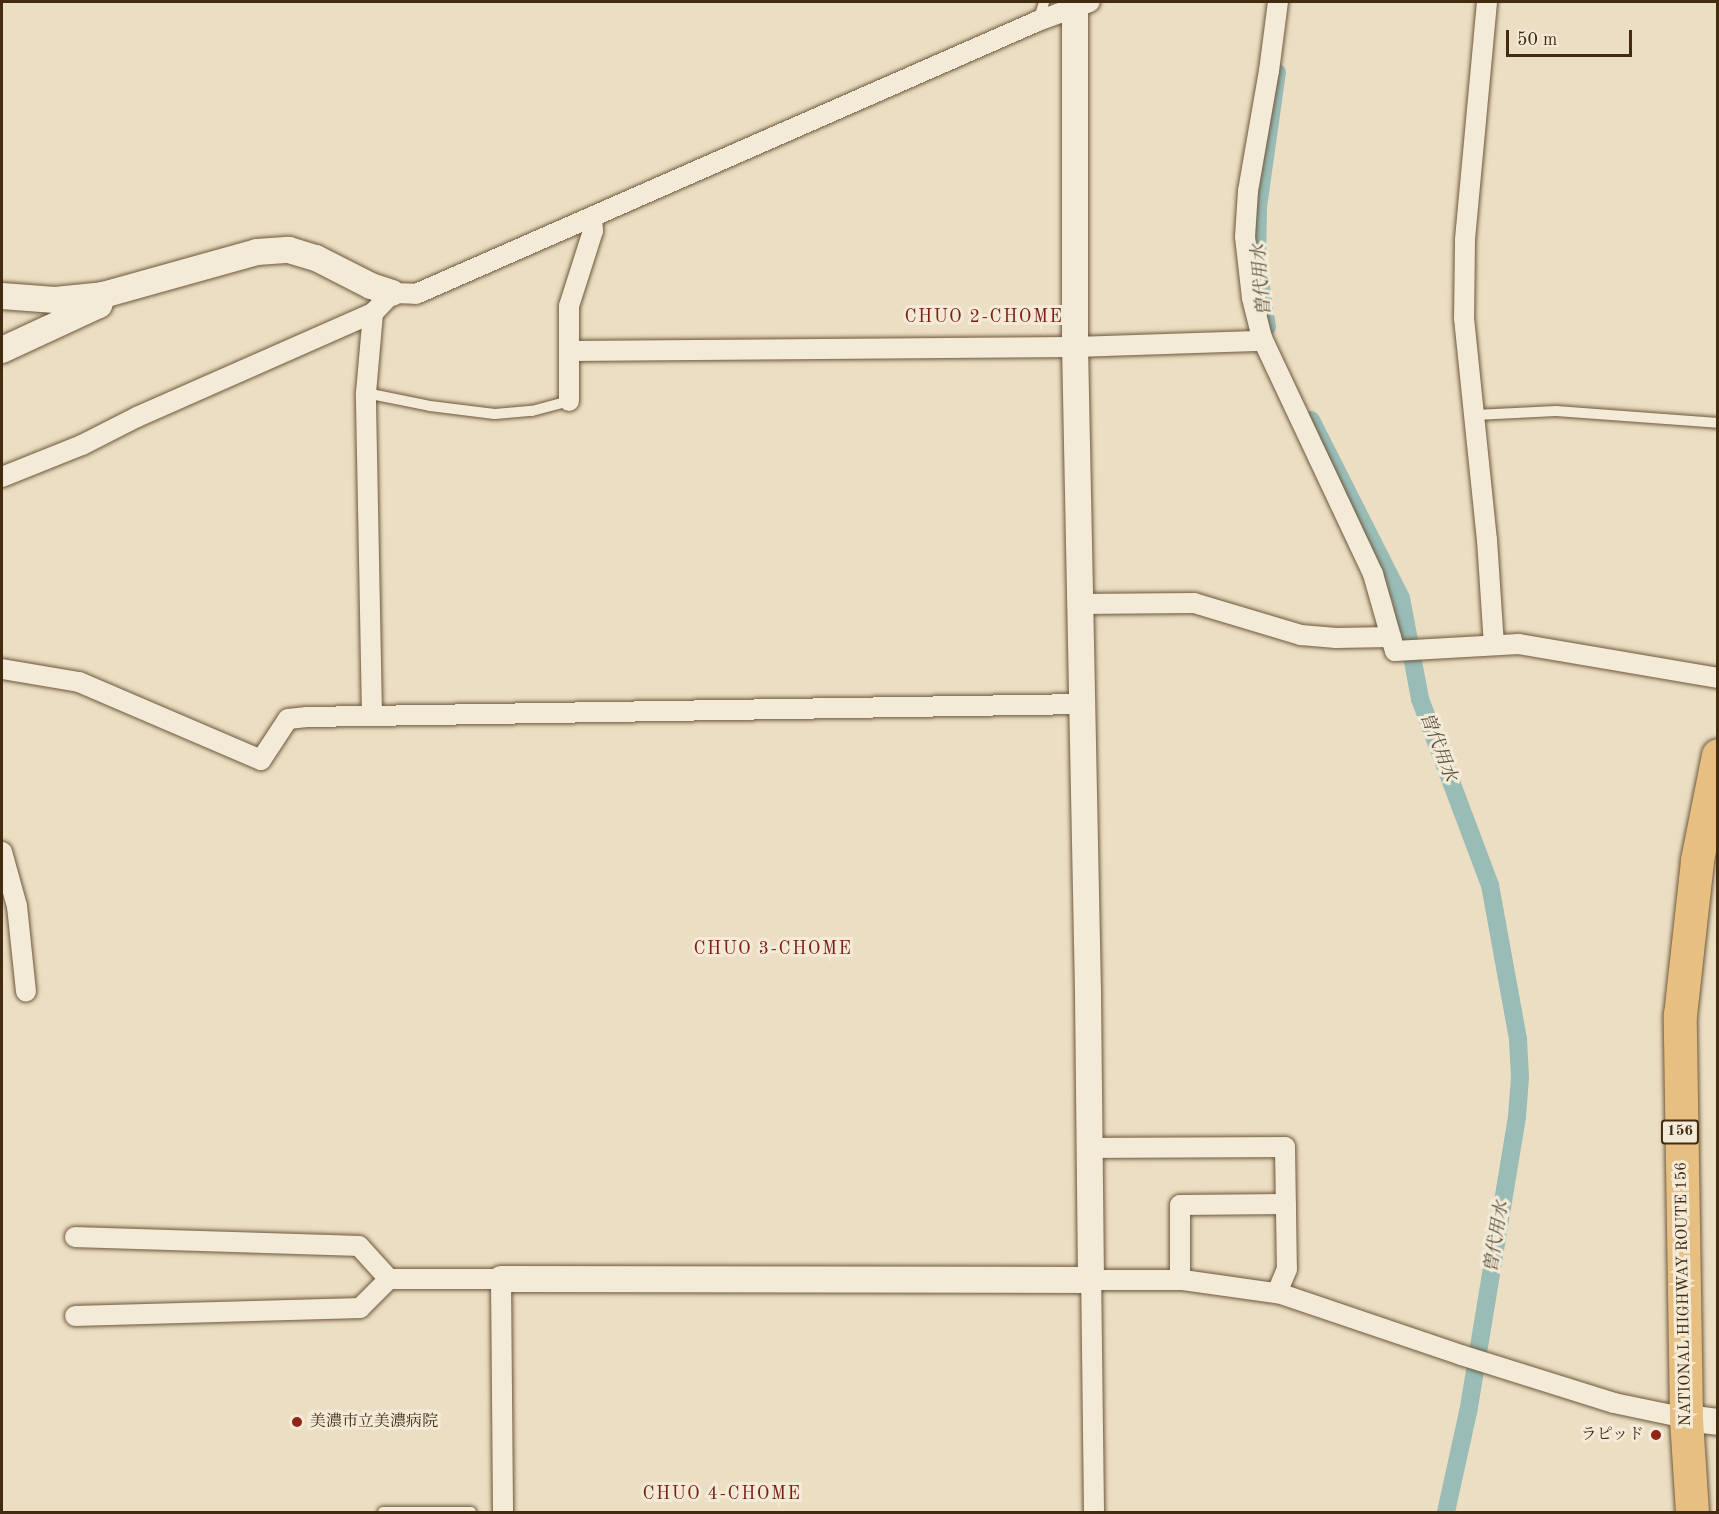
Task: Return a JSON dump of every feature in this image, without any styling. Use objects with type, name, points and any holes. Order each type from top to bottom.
[{"type":"highway","name":"NATIONAL HIGHWAY ROUTE 156","points":[[1692,1512],[1702,1420],[1680,1015],[1697,860],[1718,755]]},
{"type":"street","points":[[1278,2],[1269,71],[1248,191],[1245,237],[1252,298],[1262,338],[1373,574],[1393,644]]},
{"type":"street","points":[[1487,2],[1465,241],[1464,318],[1475,415],[1494,645]]},
{"type":"street","points":[[2,296],[55,300],[103,295],[257,252],[289,250],[316,258],[371,286],[392,293],[416,294],[1038,21],[1082,5],[1074,347],[1090,1148],[1094,1512]]},
{"type":"street","points":[[569,400],[571,351],[569,306],[592,231],[592,217]]},
{"type":"street","points":[[2,477],[82,445],[137,417],[373,313],[392,293]]},
{"type":"street","points":[[2,351],[99,305],[103,295]]},
{"type":"street","points":[[372,715],[366,393],[373,313]]},
{"type":"street","points":[[571,351],[1074,347],[1256,341],[1262,338]]},
{"type":"street","points":[[1080,604],[1194,603],[1301,635],[1393,644],[1422,650],[1519,644],[1718,678]]},
{"type":"street","points":[[2,669],[79,682],[261,760],[288,719],[372,715],[1082,704]]},
{"type":"street","points":[[2,852],[16,906],[26,992]]},
{"type":"street","points":[[1090,1148],[1285,1147],[1287,1269],[1277,1293]]},
{"type":"street","points":[[1180,1280],[1179,1205],[1286,1204]]},
{"type":"street","points":[[75,1237],[359,1246],[389,1280]]},
{"type":"street","points":[[501,1279],[503,1512]]},
{"type":"street","points":[[75,1316],[360,1308],[389,1280],[1180,1280],[1277,1293],[1463,1356],[1614,1403],[1702,1420]]},
{"type":"lane","points":[[1038,21],[1044,2]]},
{"type":"lane","points":[[366,393],[430,406],[495,414],[532,411],[569,400]]},
{"type":"lane","points":[[1475,415],[1556,411],[1718,423]]},
{"type":"lane","points":[[383,1512],[471,1512]]},
{"type":"waterway","name":"曽代用水","points":[[1267,327],[1257,260],[1258,207],[1277,72]]},
{"type":"waterway","name":"曽代用水","points":[[1311,420],[1401,598],[1420,699],[1490,885],[1518,1039],[1520,1077],[1517,1117],[1468,1412],[1446,1512]]},
{"type":"place","name":"美濃市立美濃病院","points":[[297,1422]]},
{"type":"place","name":"ラピッド","points":[[1656,1435]]},
{"type":"district","name":"CHUO 2-CHOME","points":[[984,317]]},
{"type":"district","name":"CHUO 3-CHOME","points":[[773,949]]},
{"type":"district","name":"CHUO 4-CHOME","points":[[722,1494]]}]
